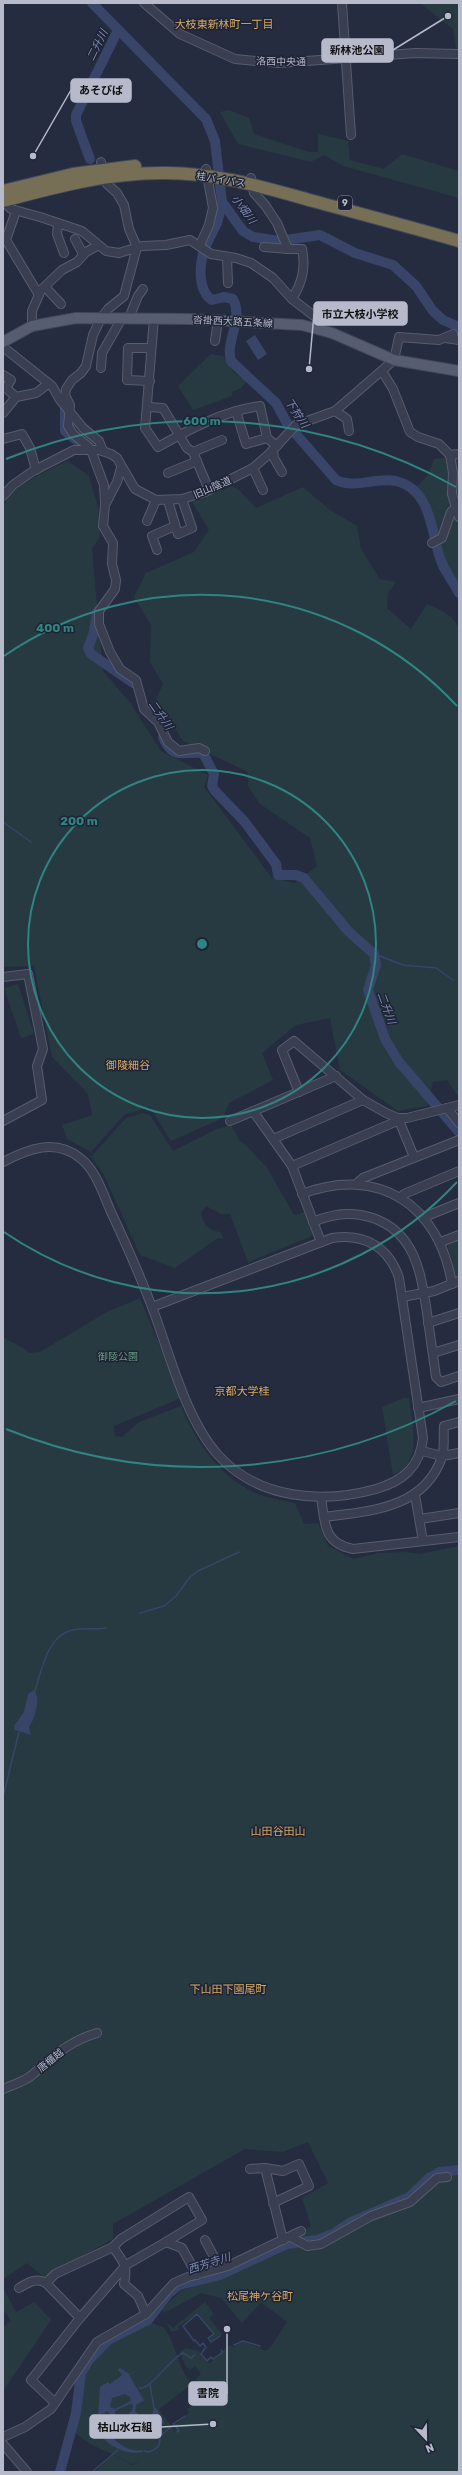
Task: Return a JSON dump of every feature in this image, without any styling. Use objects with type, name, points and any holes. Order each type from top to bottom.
[{"type":"highway","name":"桂バイパス","points":[[3,191],[103,170],[162,166],[231,176],[459,234]]},
{"type":"highway","name":"桂バイパス","points":[[3,201],[56,187],[103,170]]},
{"type":"highway","name":"桂バイパス","points":[[251,181],[459,241]]},
{"type":"main road","name":"沓掛西大路五条線","points":[[3,342],[32,326],[76,318],[154,318],[302,325],[319,328],[394,360],[459,371]]},
{"type":"street","name":"洛西中央通","points":[[144,3],[180,34],[235,59],[279,63],[415,53],[459,54]]},
{"type":"street","points":[[342,3],[351,135]]},
{"type":"street","points":[[103,170],[107,184],[117,193],[124,205],[129,229],[137,247],[124,296],[108,309],[102,318],[93,335],[86,366],[82,373],[72,380],[66,390],[69,410],[68,426],[70,430],[89,447],[104,485],[105,502],[103,526],[113,543],[112,564],[116,580],[115,589],[99,611],[99,619],[105,640],[120,669],[136,680],[144,709],[162,728],[168,742],[175,750],[179,751],[199,748],[205,751]]},
{"type":"street","points":[[203,248],[210,225],[216,212],[209,173]]},
{"type":"street","points":[[251,181],[254,194],[265,205],[279,229],[287,248]]},
{"type":"street","points":[[3,201],[7,208],[40,216],[58,224],[82,231],[92,238],[97,246],[106,252],[119,253],[137,247],[190,240],[203,248],[227,257],[251,263],[273,278],[292,299],[322,322],[319,328]]},
{"type":"street","points":[[16,211],[6,240],[39,295]]},
{"type":"street","points":[[58,224],[58,238],[64,253]]},
{"type":"street","points":[[75,239],[83,254]]},
{"type":"street","points":[[32,326],[32,310],[39,295],[45,287],[62,270],[78,262],[83,254],[97,246]]},
{"type":"street","points":[[264,247],[302,249],[305,264],[299,289],[292,299]]},
{"type":"street","points":[[227,257],[228,283]]},
{"type":"street","points":[[45,287],[61,304]]},
{"type":"street","points":[[101,368],[99,353],[126,318],[143,289]]},
{"type":"street","points":[[154,318],[148,407],[145,428],[158,447],[214,418],[236,411],[260,406],[267,438],[275,448],[274,458],[282,472]]},
{"type":"street","points":[[215,341],[218,320]]},
{"type":"street","points":[[394,360],[399,337],[439,340],[449,336],[459,340]]},
{"type":"street","points":[[3,347],[52,386],[60,400],[83,428],[99,441],[103,451],[74,450],[65,453],[13,485],[3,496]]},
{"type":"street","points":[[150,381],[127,380],[128,348],[151,348]]},
{"type":"street","name":"旧山陰道","points":[[103,451],[117,458],[121,468],[135,489],[156,500],[168,501],[182,499],[209,490],[253,468],[292,430],[335,411],[394,360]]},
{"type":"street","points":[[382,371],[393,389],[410,432],[418,437],[439,444],[450,455],[453,473],[452,494],[459,517]]},
{"type":"street","points":[[3,375],[11,380],[6,388],[16,397]]},
{"type":"street","points":[[3,413],[16,397],[36,393],[48,384]]},
{"type":"street","points":[[148,407],[163,408],[179,435],[193,452],[209,490]]},
{"type":"street","points":[[236,411],[246,444],[267,438]]},
{"type":"street","points":[[335,411],[347,419],[349,431]]},
{"type":"street","points":[[3,439],[22,434],[30,448],[36,470]]},
{"type":"street","points":[[193,452],[222,440]]},
{"type":"street","points":[[450,455],[459,454]]},
{"type":"street","points":[[168,473],[197,461]]},
{"type":"street","points":[[105,502],[117,482],[121,468]]},
{"type":"street","points":[[253,468],[264,490]]},
{"type":"street","points":[[168,501],[178,534],[192,528],[182,499]]},
{"type":"street","points":[[147,521],[156,500]]},
{"type":"street","points":[[435,542],[451,512],[456,507]]},
{"type":"street","points":[[157,550],[152,536],[175,526]]},
{"type":"street","points":[[3,977],[28,974],[43,1049],[36,1066],[42,1100],[3,1121]]},
{"type":"street","points":[[299,1092],[282,1050],[294,1041],[363,1100],[398,1118],[414,1157]]},
{"type":"street","points":[[230,1121],[336,1076]]},
{"type":"street","points":[[273,1139],[363,1100]]},
{"type":"street","points":[[292,1166],[395,1122],[398,1118],[459,1105]]},
{"type":"street","points":[[447,1108],[459,1123]]},
{"type":"street","points":[[253,1111],[292,1166],[321,1242]]},
{"type":"street","points":[[357,1184],[363,1178],[459,1140]]},
{"type":"street","points":[[3,1162],[26,1151],[41,1147],[63,1149],[80,1158],[88,1165],[129,1249],[152,1307],[200,1428],[219,1456],[249,1479],[274,1491],[321,1497],[374,1490],[396,1483],[410,1473],[422,1451],[423,1438],[402,1297],[396,1268],[386,1253],[379,1247],[352,1236],[332,1238],[152,1307]]},
{"type":"street","points":[[400,1198],[404,1194],[459,1171]]},
{"type":"street","points":[[302,1194],[324,1186],[357,1184],[400,1198],[424,1217],[441,1242],[456,1282],[424,1293],[402,1297]]},
{"type":"street","points":[[424,1217],[459,1203]]},
{"type":"street","points":[[313,1222],[324,1217],[351,1213],[363,1215],[385,1223],[410,1246],[418,1264],[424,1293],[436,1377],[441,1382],[459,1376]]},
{"type":"street","points":[[441,1242],[459,1235]]},
{"type":"street","points":[[428,1323],[459,1313]]},
{"type":"street","points":[[433,1353],[459,1345]]},
{"type":"street","points":[[418,1408],[459,1399]]},
{"type":"street","points":[[324,1517],[380,1509],[399,1504],[415,1495],[425,1485],[442,1456],[444,1426],[459,1422]]},
{"type":"street","points":[[422,1451],[442,1456],[459,1453]]},
{"type":"street","points":[[415,1495],[423,1541]]},
{"type":"street","points":[[321,1497],[325,1528],[332,1540],[342,1547],[353,1549],[459,1537]]},
{"type":"street","points":[[420,1519],[459,1513]]},
{"type":"street","name":"唐櫃越","points":[[3,2089],[31,2076],[53,2055],[77,2039],[97,2033]]},
{"type":"street","points":[[250,2169],[265,2168],[283,2171],[299,2164],[309,2186],[273,2203]]},
{"type":"street","points":[[265,2168],[283,2240]]},
{"type":"street","points":[[291,2237],[310,2247],[331,2240],[371,2216],[410,2202],[437,2178],[447,2177]]},
{"type":"street","points":[[46,2283],[55,2274],[113,2248],[121,2239],[189,2197],[202,2220],[126,2265],[80,2318],[31,2380],[55,2403]]},
{"type":"street","points":[[5,2434],[35,2421],[55,2403],[97,2342],[146,2314],[174,2283],[197,2274],[220,2268],[291,2237],[301,2231]]},
{"type":"street","points":[[205,2240],[220,2268]]},
{"type":"street","points":[[166,2242],[182,2248],[197,2274]]},
{"type":"street","points":[[113,2248],[128,2269],[124,2284],[138,2296],[146,2314]]},
{"type":"street","points":[[19,2288],[31,2281],[40,2280],[46,2283],[80,2318]]},
{"type":"street","points":[[3,2444],[27,2472]]},
{"type":"green space","points":[[420,3],[459,3],[459,50],[456,50],[453,29]]},
{"type":"green space","points":[[229,110],[249,118],[254,134],[309,152],[318,152],[318,134],[348,141],[350,160],[384,169],[402,154],[459,171],[459,198],[343,166],[324,155],[311,162],[238,144],[220,112]]},
{"type":"green space","points":[[211,354],[223,356],[234,373],[247,381],[241,388],[232,392],[232,396],[193,410],[178,386]]},
{"type":"green space","points":[[459,456],[459,593],[416,487],[428,475],[434,459]]},
{"type":"green space","points":[[68,461],[89,476],[98,507],[100,537],[92,549],[103,671],[131,704],[161,751],[208,775],[204,787],[272,878],[295,883],[317,866],[310,838],[260,804],[248,786],[248,772],[183,741],[156,699],[163,684],[150,662],[151,625],[134,597],[146,573],[194,552],[209,530],[192,502],[232,486],[239,490],[256,508],[303,487],[330,510],[357,526],[361,549],[380,579],[396,582],[388,593],[387,608],[411,629],[427,604],[437,608],[454,620],[459,630],[459,1098],[447,1080],[433,1082],[427,1106],[398,1111],[340,1070],[330,1018],[296,1025],[262,1053],[273,1080],[229,1103],[223,1118],[171,1141],[150,1107],[124,1115],[91,1152],[67,1139],[62,1125],[92,1115],[88,1094],[52,1057],[34,966],[3,967],[3,507],[13,492],[41,474]]},
{"type":"green space","points":[[18,984],[34,1034],[21,1038],[4,988]]},
{"type":"green space","points":[[142,1113],[150,1115],[173,1151],[217,1129],[231,1125],[240,1141],[246,1145],[267,1168],[294,1215],[305,1212],[314,1232],[310,1237],[248,1262],[230,1214],[221,1214],[206,1206],[201,1213],[203,1221],[209,1228],[220,1232],[224,1239],[218,1238],[175,1268],[140,1255],[103,1173],[91,1157],[126,1118]]},
{"type":"green space","points":[[459,1239],[458,1278],[455,1276],[452,1259],[447,1246]]},
{"type":"green space","name":"御陵公園","points":[[140,1298],[181,1398],[114,1426],[115,1436],[122,1437],[139,1422],[181,1406],[201,1444],[218,1466],[240,1485],[253,1492],[295,1503],[304,1524],[318,1523],[328,1546],[354,1559],[378,1553],[406,1552],[420,1554],[459,1546],[459,2472],[99,2472],[97,2470],[113,2455],[133,2465],[142,2458],[133,2464],[92,2445],[75,2433],[83,2375],[107,2346],[151,2322],[164,2328],[172,2342],[183,2370],[192,2384],[159,2409],[175,2432],[176,2424],[189,2413],[187,2409],[207,2394],[196,2379],[201,2374],[195,2366],[190,2370],[188,2367],[186,2368],[180,2352],[186,2348],[199,2351],[206,2362],[210,2363],[229,2345],[233,2347],[243,2342],[259,2347],[265,2351],[270,2348],[287,2322],[261,2302],[242,2323],[221,2298],[201,2293],[164,2313],[162,2309],[182,2290],[221,2278],[269,2254],[311,2226],[302,2198],[328,2183],[308,2142],[283,2152],[245,2149],[113,2224],[113,2239],[44,2277],[27,2263],[3,2279],[3,1337],[29,1353],[40,1352],[107,1312]]},
{"type":"green space","points":[[404,1398],[409,1398],[414,1441],[409,1461],[403,1469],[393,1475],[382,1407]]},
{"type":"green space","points":[[3,2287],[16,2312],[34,2302],[51,2320],[3,2391],[3,2327],[11,2321],[3,2309]]},
{"type":"green space","points":[[205,2302],[214,2314],[209,2318],[222,2334],[212,2342],[209,2338],[214,2334],[198,2313],[179,2326],[178,2330],[171,2332],[167,2323],[173,2328]]},
{"type":"water","points":[[255,335],[267,354],[258,360],[246,341]]},
{"type":"water","points":[[34,1690],[37,1703],[35,1714],[29,1727],[31,1735],[15,1730],[14,1726],[24,1712],[28,1694]]},
{"type":"water","points":[[120,2368],[129,2374],[139,2369],[129,2375],[144,2400],[136,2405],[135,2411],[144,2421],[150,2422],[154,2408],[156,2408],[164,2422],[159,2427],[144,2422],[139,2430],[133,2433],[122,2425],[114,2434],[114,2439],[123,2446],[134,2450],[142,2450],[143,2452],[129,2452],[115,2447],[104,2439],[96,2427],[105,2437],[111,2437],[111,2416],[108,2411],[98,2416],[100,2387],[108,2382],[110,2384],[122,2375],[118,2370]],"holes":[[[125,2394],[130,2397],[131,2401],[115,2409],[110,2407],[112,2398]],[[132,2403],[133,2408],[128,2414],[123,2417],[115,2416],[115,2411]]]},
{"type":"waterway","name":"小畑川","points":[[92,3],[206,119],[215,141],[222,202],[243,231],[253,237],[279,241],[320,235],[355,253],[393,265],[416,286],[433,311],[443,320],[459,327]]},
{"type":"waterway","name":"二升川","points":[[90,159],[76,121],[76,115],[118,30]]},
{"type":"waterway","name":"下狩川","points":[[222,202],[218,220],[202,257],[201,278],[204,291],[207,296],[212,300],[224,297],[233,299],[236,307],[236,322],[230,345],[231,361],[276,403],[288,425],[336,480],[350,483],[380,480],[396,481],[408,485],[416,493],[428,512],[442,563],[459,593]]},
{"type":"waterway","name":"二升川","points":[[65,400],[65,431],[79,442]]},
{"type":"waterway","name":"二升川","points":[[97,612],[94,632],[88,648],[91,654],[133,683]]},
{"type":"waterway","name":"二升川","points":[[163,737],[167,744],[175,752],[203,753],[214,774],[212,786],[215,791],[244,821],[276,864],[278,875],[296,875],[304,878],[349,932],[374,954],[376,965],[368,990],[385,1039],[399,1062],[459,1132]]},
{"type":"waterway","points":[[3,822],[31,842]]},
{"type":"waterway","points":[[372,953],[403,965],[436,968],[453,980]]},
{"type":"waterway","points":[[140,1613],[164,1606],[176,1596],[190,1577],[198,1571],[239,1552]]},
{"type":"waterway","points":[[35,1691],[46,1656],[50,1648],[61,1635],[74,1630],[106,1628]]},
{"type":"waterway","points":[[3,1797],[19,1732]]},
{"type":"waterway","name":"西芳寺川","points":[[60,2472],[76,2413],[81,2373],[89,2360],[108,2340],[148,2320],[169,2293],[179,2285],[220,2275],[287,2244],[317,2240],[333,2234],[351,2222],[409,2197],[429,2178],[440,2172],[459,2170]]},
{"type":"waterway","points":[[220,2336],[211,2342],[208,2338],[214,2334],[197,2314],[183,2326],[194,2341],[195,2340],[200,2346],[203,2343],[206,2347],[201,2354],[207,2361],[211,2357],[213,2359],[223,2352],[221,2350]]},
{"type":"waterway","points":[[234,2345],[243,2341],[260,2346]]},
{"type":"waterway","points":[[139,2388],[149,2385],[172,2361],[183,2353],[191,2358],[195,2355]]},
{"type":"waterway","points":[[150,2385],[154,2408]]},
{"type":"waterway","points":[[173,2424],[185,2416]]},
{"type":"waterway","points":[[174,2424],[179,2431],[177,2432]]},
{"type":"waterway","points":[[144,2451],[149,2452],[157,2448],[160,2442],[160,2436],[172,2426]]},
{"type":"waterway","points":[[92,2472],[118,2450]]},
{"type":"place","name":"新林池公園","points":[[448,16]]},
{"type":"place","name":"あそびば","points":[[33,156]]},
{"type":"place","name":"市立大枝小学校","points":[[309,369]]},
{"type":"place","name":"書院","points":[[227,2329]]},
{"type":"place","name":"枯山水石組","points":[[213,2424]]},
{"type":"district","name":"大枝東新林町一丁目","points":[[224,24]]},
{"type":"district","name":"御陵細谷","points":[[128,1065]]},
{"type":"district","name":"京都大学桂","points":[[242,1391]]},
{"type":"district","name":"山田谷田山","points":[[278,1831]]},
{"type":"district","name":"下山田下園尾町","points":[[228,1989]]},
{"type":"district","name":"松尾神ケ谷町","points":[[260,2296]]}]
